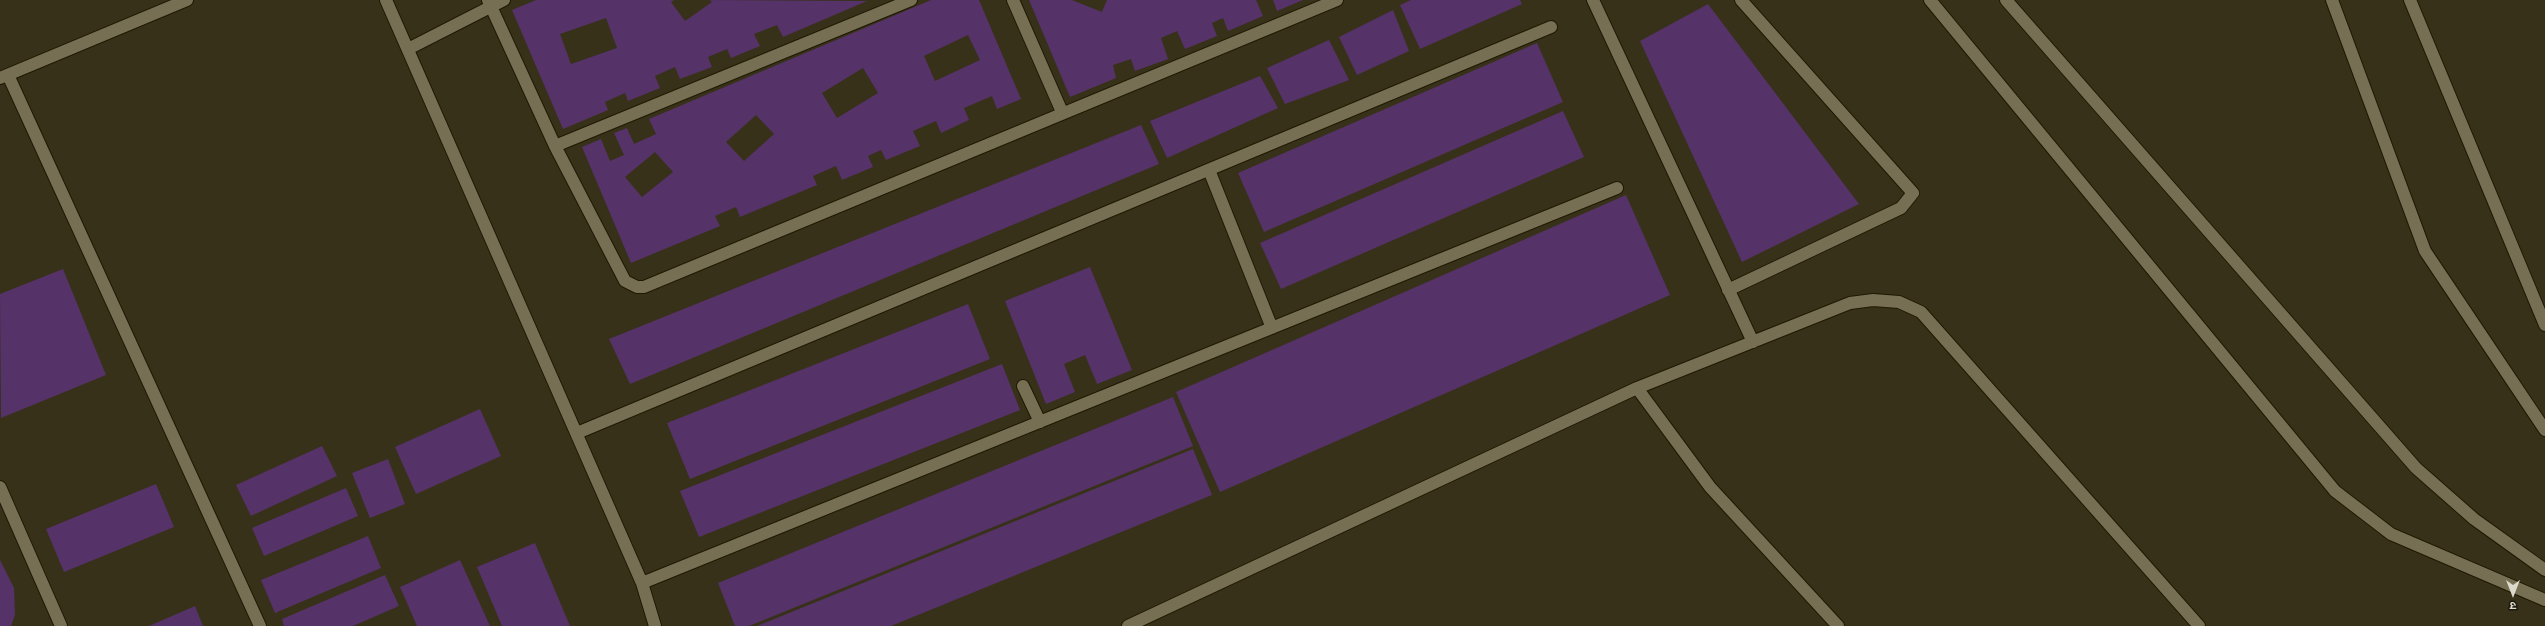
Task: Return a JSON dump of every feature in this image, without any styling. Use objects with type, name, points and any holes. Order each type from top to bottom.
[{"type":"street","points":[[187,0],[4,76],[260,626]]},
{"type":"street","points":[[386,0],[642,583],[655,626]]},
{"type":"street","points":[[408,49],[489,3],[504,0]]},
{"type":"street","points":[[555,146],[911,0]]},
{"type":"street","points":[[1013,0],[1062,112]]},
{"type":"street","points":[[489,3],[555,146],[625,281],[637,287],[644,287],[1062,112],[1337,0]]},
{"type":"street","points":[[1593,0],[1753,342]]},
{"type":"street","points":[[1728,290],[1901,208],[1913,192],[1740,0]]},
{"type":"street","points":[[1930,0],[2335,491],[2391,534],[2545,600]]},
{"type":"street","points":[[2006,0],[2416,468],[2474,519],[2545,570]]},
{"type":"street","points":[[2332,0],[2425,251],[2545,430]]},
{"type":"street","points":[[2410,0],[2545,325]]},
{"type":"street","points":[[577,433],[1551,27]]},
{"type":"street","points":[[1209,170],[1272,328]]},
{"type":"street","points":[[642,583],[1617,188]]},
{"type":"street","points":[[1128,626],[1637,388],[1850,303],[1873,300],[1899,302],[1921,312],[2199,626]]},
{"type":"street","points":[[1023,386],[1040,422]]},
{"type":"street","points":[[1637,388],[1710,487],[1838,626]]},
{"type":"street","points":[[0,487],[61,626]]},
{"type":"building","points":[[536,0],[674,0],[671,2],[685,21],[712,2],[710,0],[867,1],[783,37],[777,25],[754,34],[760,46],[731,58],[727,49],[708,57],[712,67],[680,79],[675,67],[655,76],[660,88],[628,101],[625,93],[605,102],[608,110],[563,129],[512,10]],"holes":[[[606,18],[617,48],[571,64],[560,34]]]},
{"type":"building","points":[[931,0],[979,0],[1021,99],[997,109],[992,96],[964,108],[969,120],[941,133],[936,121],[913,131],[920,146],[886,160],[881,150],[868,156],[873,167],[842,180],[836,166],[813,176],[817,185],[740,217],[736,207],[715,216],[720,226],[631,263],[582,147],[601,139],[610,161],[624,155],[614,133],[627,128],[634,144],[656,134],[649,119]],"holes":[[[968,35],[980,60],[935,81],[924,56]],[[863,68],[878,93],[837,118],[822,93]],[[756,115],[774,134],[744,161],[726,142]],[[655,152],[673,172],[642,197],[625,177]]]},
{"type":"building","points":[[1029,0],[1072,0],[1102,12],[1107,0],[1256,0],[1263,16],[1228,31],[1223,18],[1212,23],[1217,36],[1185,49],[1177,31],[1161,38],[1168,59],[1135,71],[1131,59],[1113,65],[1116,78],[1070,97]]},
{"type":"building","points":[[1273,0],[1303,0],[1277,11]]},
{"type":"building","points":[[1411,0],[1520,0],[1522,4],[1420,49],[1400,5]]},
{"type":"building","points":[[1708,4],[1859,204],[1742,262],[1640,41]]},
{"type":"building","points":[[1393,10],[1409,51],[1357,75],[1339,37]]},
{"type":"building","points":[[1329,40],[1349,80],[1285,104],[1267,68]]},
{"type":"building","points":[[1537,43],[1563,102],[1264,232],[1238,173]]},
{"type":"building","points":[[1260,76],[1278,108],[1167,158],[1150,121]]},
{"type":"building","points":[[1563,111],[1584,157],[1281,289],[1260,243]]},
{"type":"building","points":[[1141,125],[1159,164],[630,384],[609,339]]},
{"type":"building","points":[[1626,195],[1670,295],[1220,492],[1176,392]]},
{"type":"building","points":[[1090,267],[1132,370],[1097,384],[1085,355],[1064,364],[1075,392],[1046,404],[1005,301]]},
{"type":"building","points":[[63,269],[106,375],[1,418],[0,294]]},
{"type":"building","points":[[968,304],[990,359],[690,479],[667,423]]},
{"type":"building","points":[[1002,364],[1020,410],[699,537],[680,491]]},
{"type":"building","points":[[1173,397],[1193,446],[749,626],[735,626],[718,583]]},
{"type":"building","points":[[480,409],[501,456],[416,494],[395,447]]},
{"type":"building","points":[[322,446],[337,476],[251,516],[236,485]]},
{"type":"building","points":[[1193,449],[1212,495],[891,626],[757,626]]},
{"type":"building","points":[[388,459],[405,504],[370,518],[352,473]]},
{"type":"building","points":[[156,484],[174,527],[64,572],[46,529]]},
{"type":"building","points":[[346,488],[358,516],[264,556],[252,528]]},
{"type":"building","points":[[368,536],[381,568],[275,613],[261,580]]},
{"type":"building","points":[[535,543],[570,626],[502,626],[477,567]]},
{"type":"building","points":[[0,560],[14,588],[15,615],[11,626],[0,626]]},
{"type":"building","points":[[460,560],[490,626],[417,626],[400,587]]},
{"type":"building","points":[[385,575],[399,606],[353,626],[284,626],[282,619]]},
{"type":"building","points":[[195,606],[203,626],[149,626]]}]
